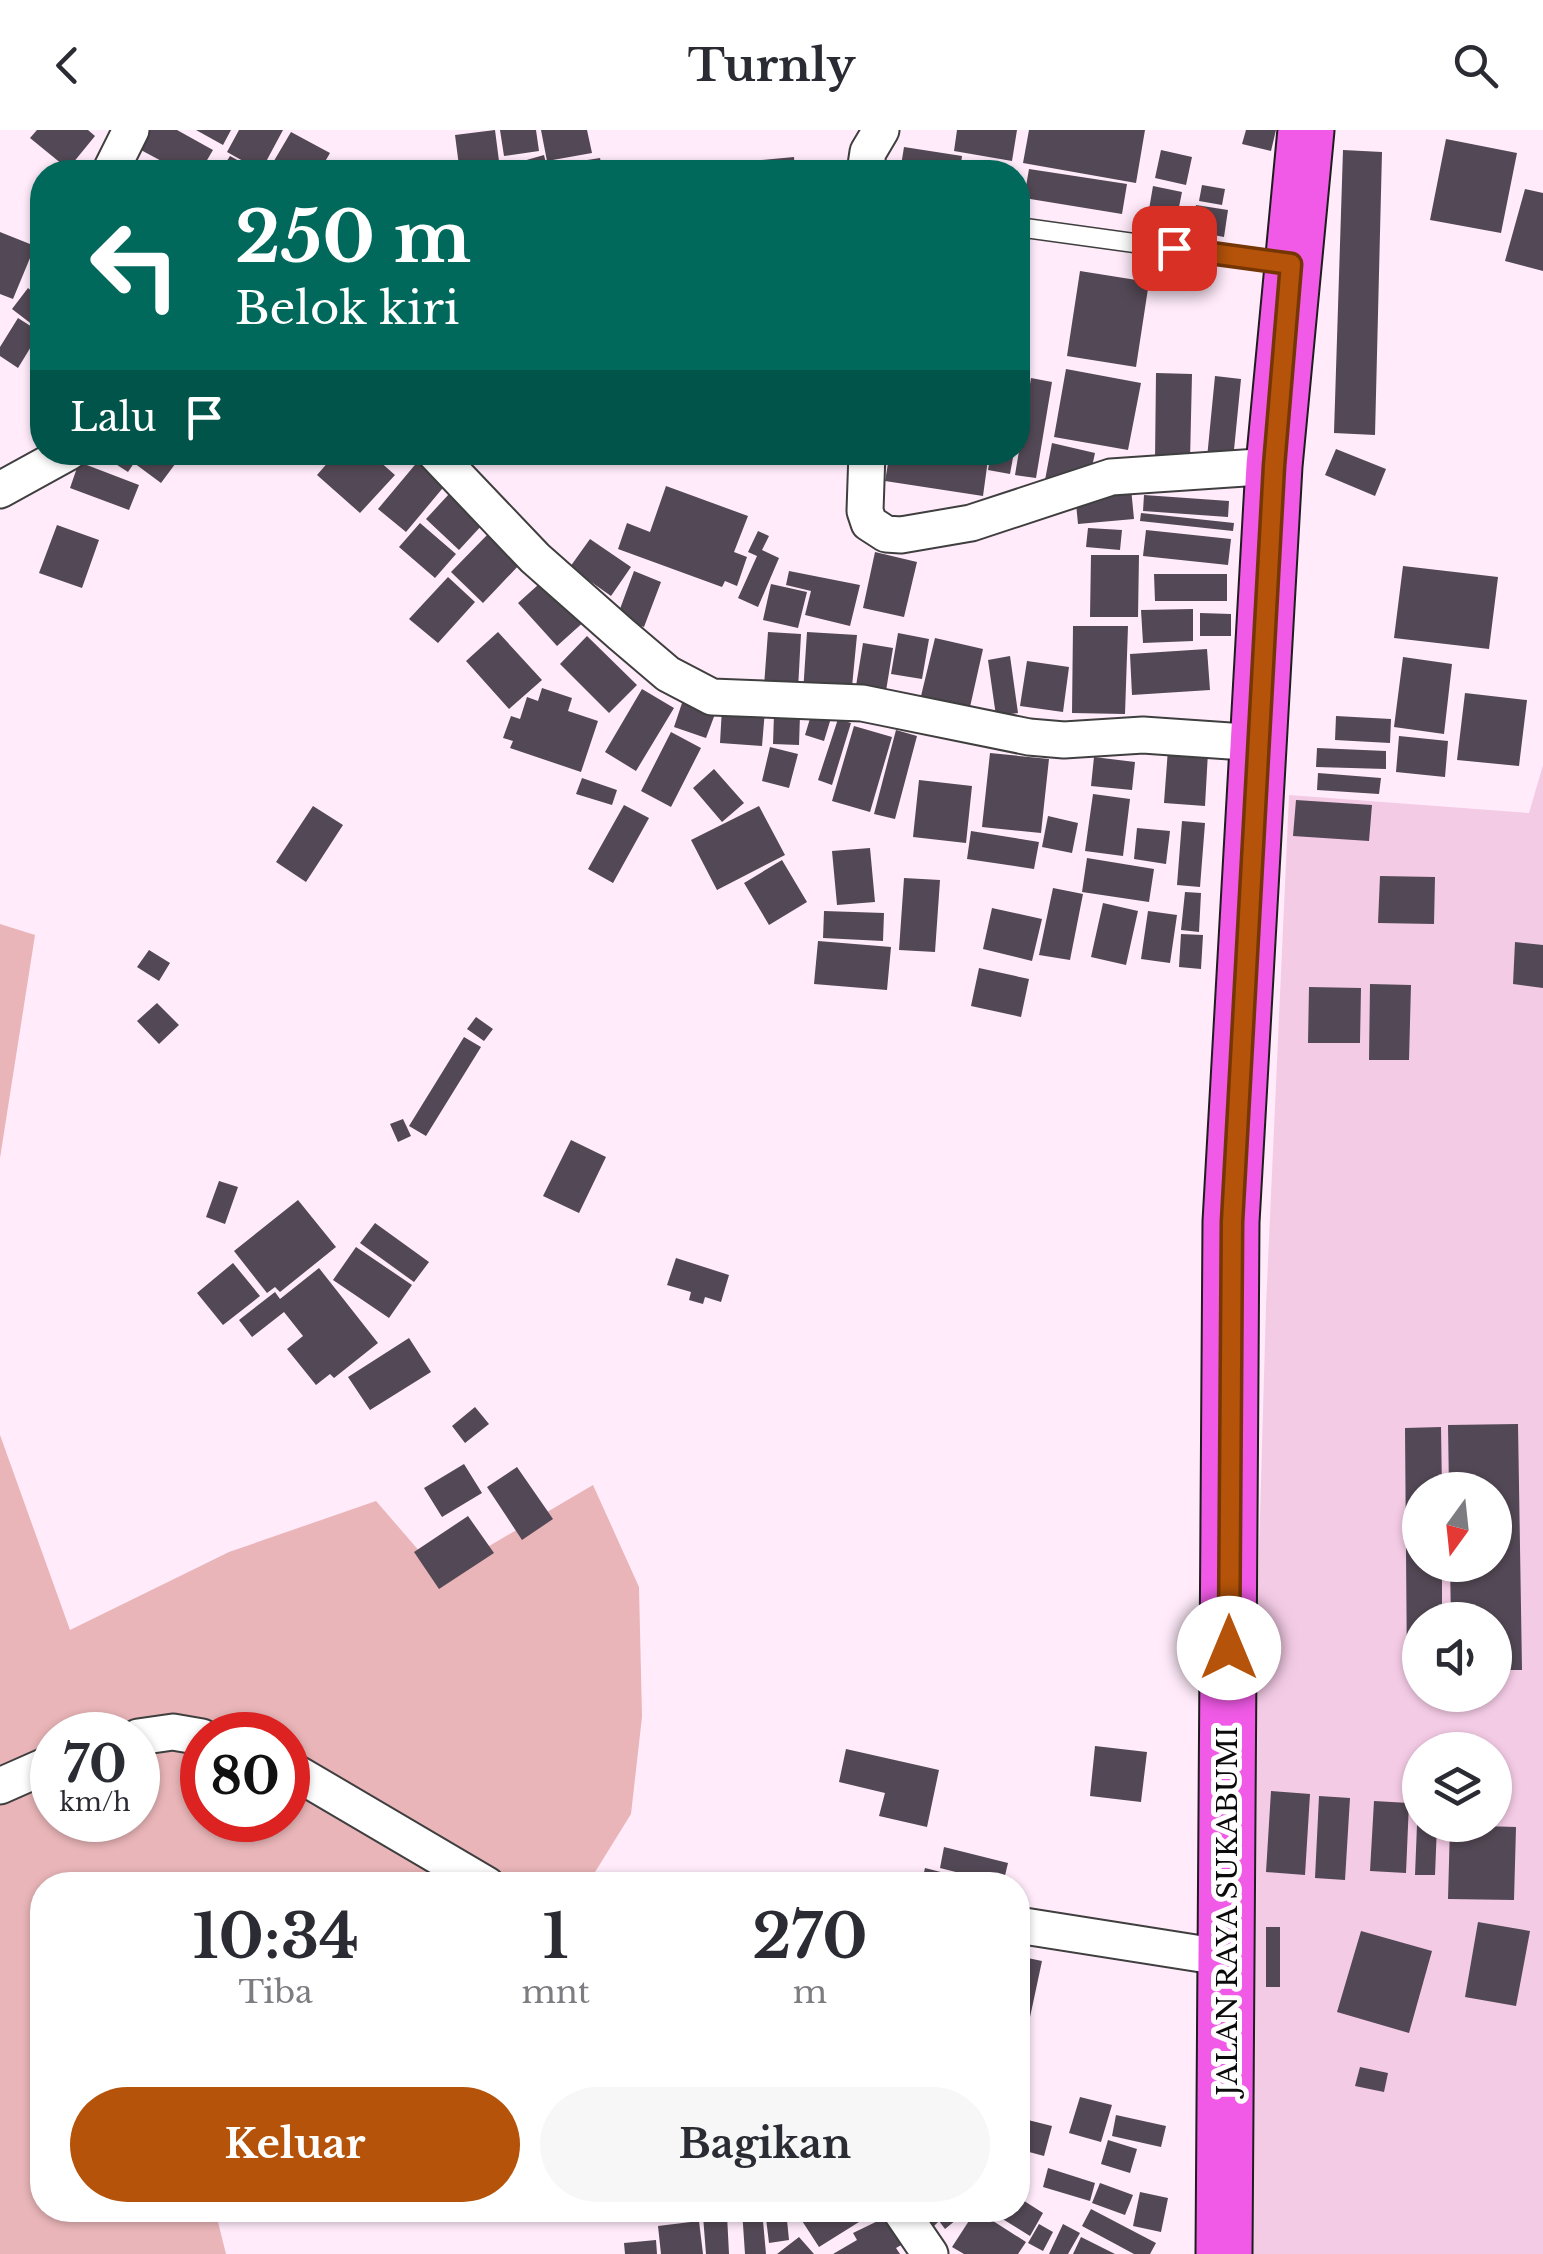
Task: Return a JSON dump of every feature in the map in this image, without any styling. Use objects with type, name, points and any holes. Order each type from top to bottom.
[{"type":"highway","name":"JALAN RAYA SUKABUMI","points":[[1224,2254],[1232,1222],[1274,466],[1306,130]]},
{"type":"street","points":[[116,160],[131,130]]},
{"type":"street","points":[[867,160],[881,130]]},
{"type":"street","points":[[0,490],[45,465]]},
{"type":"street","points":[[446,465],[534,558],[668,674],[712,697],[862,704],[1029,737],[1064,740],[1143,735],[1259,742]]},
{"type":"street","points":[[867,465],[865,511],[869,523],[886,534],[901,535],[971,523],[1111,477],[1274,466]]},
{"type":"street","points":[[0,1786],[30,1773]]},
{"type":"street","points":[[310,1781],[465,1872]]},
{"type":"street","points":[[1030,1927],[1228,1958]]},
{"type":"street","points":[[908,2222],[930,2254]]},
{"type":"lane","points":[[1030,229],[1291,264]]},
{"type":"shaded area","points":[[1543,765],[1543,2254],[1239,2254],[1266,1306],[1289,795],[1529,813]]},
{"type":"shaded area","points":[[0,924],[35,935],[0,1158]]},
{"type":"shaded area","points":[[0,1435],[70,1630],[229,1552],[376,1501],[440,1575],[593,1485],[639,1587],[642,1717],[631,1814],[595,1872],[30,1872],[30,2222],[218,2222],[226,2254],[0,2254]]},
{"type":"building","points":[[37,130],[88,130],[95,136],[75,160],[57,160],[30,138]]},
{"type":"building","points":[[149,130],[177,130],[213,150],[207,160],[160,160],[139,149]]},
{"type":"building","points":[[196,130],[231,130],[223,145]]},
{"type":"building","points":[[239,130],[283,130],[267,160],[241,160],[227,152]]},
{"type":"building","points":[[495,130],[499,160],[458,160],[455,135]]},
{"type":"building","points":[[500,130],[536,130],[539,151],[504,156]]},
{"type":"building","points":[[541,130],[587,130],[592,153],[547,160]]},
{"type":"building","points":[[957,130],[1017,130],[1012,160],[954,151]]},
{"type":"building","points":[[1029,130],[1145,130],[1136,183],[1024,160]]},
{"type":"building","points":[[1246,130],[1276,130],[1271,151],[1242,144]]},
{"type":"building","points":[[291,132],[330,153],[326,160],[274,160]]},
{"type":"building","points":[[1446,139],[1517,153],[1501,233],[1430,220]]},
{"type":"building","points":[[904,147],[962,156],[962,160],[902,160]]},
{"type":"building","points":[[1161,150],[1192,157],[1186,185],[1155,178]]},
{"type":"building","points":[[1343,150],[1382,152],[1375,435],[1334,433]]},
{"type":"building","points":[[1030,169],[1127,184],[1122,214],[1030,199]]},
{"type":"building","points":[[1202,185],[1225,189],[1222,205],[1199,201]]},
{"type":"building","points":[[1153,186],[1182,192],[1174,232],[1146,227]]},
{"type":"building","points":[[1525,189],[1543,193],[1543,271],[1505,261]]},
{"type":"building","points":[[1196,205],[1228,210],[1224,237],[1192,231]]},
{"type":"building","points":[[0,232],[30,244],[30,258],[13,299],[0,294]]},
{"type":"building","points":[[1080,271],[1149,282],[1136,367],[1067,356]]},
{"type":"building","points":[[28,288],[30,290],[30,323],[12,309]]},
{"type":"building","points":[[18,318],[30,326],[30,348],[18,368],[0,356],[0,347]]},
{"type":"building","points":[[1066,369],[1141,383],[1128,450],[1054,437]]},
{"type":"building","points":[[1156,373],[1192,374],[1190,461],[1155,460]]},
{"type":"building","points":[[1215,376],[1241,379],[1233,460],[1207,458]]},
{"type":"building","points":[[1031,378],[1052,382],[1036,478],[1015,475],[1017,465],[1030,465]]},
{"type":"building","points":[[1052,443],[1095,453],[1089,481],[1045,480]]},
{"type":"building","points":[[1336,449],[1386,469],[1375,496],[1325,475]]},
{"type":"building","points":[[78,465],[139,485],[129,510],[70,488]]},
{"type":"building","points":[[137,465],[174,465],[161,483]]},
{"type":"building","points":[[326,465],[384,465],[395,475],[360,513],[317,475]]},
{"type":"building","points":[[415,465],[425,465],[447,483],[406,532],[378,509]]},
{"type":"building","points":[[888,465],[987,465],[983,496],[885,481]]},
{"type":"building","points":[[989,465],[1012,465],[1010,474],[988,470]]},
{"type":"building","points":[[666,486],[748,516],[734,552],[747,557],[737,586],[725,581],[722,587],[618,549],[627,523],[650,532]]},
{"type":"building","points":[[1131,488],[1134,519],[1078,524],[1075,493]]},
{"type":"building","points":[[449,494],[483,524],[459,550],[426,519]]},
{"type":"building","points":[[1144,495],[1229,501],[1228,517],[1143,511]]},
{"type":"building","points":[[1141,513],[1234,523],[1233,531],[1140,521]]},
{"type":"building","points":[[420,523],[456,554],[435,578],[399,547]]},
{"type":"building","points":[[57,525],[99,540],[82,588],[39,573]]},
{"type":"building","points":[[1088,528],[1122,530],[1120,550],[1086,547]]},
{"type":"building","points":[[1146,530],[1231,539],[1228,565],[1143,556]]},
{"type":"building","points":[[758,531],[769,536],[762,550],[779,558],[758,607],[738,598],[757,556],[748,552]]},
{"type":"building","points":[[489,533],[521,563],[483,603],[451,572]]},
{"type":"building","points":[[590,539],[631,567],[611,596],[570,567]]},
{"type":"building","points":[[875,552],[917,562],[904,617],[863,608]]},
{"type":"building","points":[[1091,555],[1139,555],[1138,617],[1090,617]]},
{"type":"building","points":[[1403,566],[1498,577],[1489,649],[1394,638]]},
{"type":"building","points":[[634,571],[661,582],[644,627],[617,617]]},
{"type":"building","points":[[789,571],[860,585],[850,626],[805,615],[811,591],[786,585]]},
{"type":"building","points":[[1154,574],[1227,574],[1227,601],[1155,601]]},
{"type":"building","points":[[548,576],[587,619],[557,646],[518,603]]},
{"type":"building","points":[[448,577],[475,602],[438,643],[409,619]]},
{"type":"building","points":[[771,584],[807,592],[798,628],[763,620]]},
{"type":"building","points":[[1193,609],[1193,641],[1143,643],[1141,610]]},
{"type":"building","points":[[1200,613],[1231,614],[1231,636],[1200,636]]},
{"type":"building","points":[[1073,626],[1128,626],[1125,714],[1072,713]]},
{"type":"building","points":[[498,632],[542,680],[509,709],[466,661]]},
{"type":"building","points":[[768,632],[801,634],[798,689],[764,686]]},
{"type":"building","points":[[807,632],[857,635],[851,697],[803,693]]},
{"type":"building","points":[[898,633],[929,639],[922,679],[891,674]]},
{"type":"building","points":[[587,636],[637,685],[609,713],[560,664]]},
{"type":"building","points":[[935,638],[983,649],[970,707],[921,696]]},
{"type":"building","points":[[863,643],[893,648],[886,691],[856,686]]},
{"type":"building","points":[[1207,649],[1210,690],[1132,695],[1130,654]]},
{"type":"building","points":[[1010,656],[1018,713],[996,716],[988,660]]},
{"type":"building","points":[[1403,657],[1452,664],[1444,734],[1394,727]]},
{"type":"building","points":[[1027,661],[1069,667],[1063,712],[1020,706]]},
{"type":"building","points":[[542,688],[572,698],[568,711],[598,721],[581,772],[510,748],[513,741],[503,738],[511,716],[520,719],[527,697],[538,701]]},
{"type":"building","points":[[642,689],[674,708],[636,771],[605,752]]},
{"type":"building","points":[[1465,693],[1527,700],[1519,766],[1457,760]]},
{"type":"building","points":[[685,694],[718,706],[706,738],[674,727]]},
{"type":"building","points":[[722,708],[765,710],[762,746],[720,743]]},
{"type":"building","points":[[812,712],[831,718],[824,741],[805,735]]},
{"type":"building","points":[[774,714],[800,715],[799,745],[773,744]]},
{"type":"building","points":[[1336,716],[1391,719],[1390,743],[1335,740]]},
{"type":"building","points":[[838,719],[851,723],[832,785],[818,780]]},
{"type":"building","points":[[854,726],[892,737],[870,812],[832,801]]},
{"type":"building","points":[[896,730],[917,736],[895,819],[874,814]]},
{"type":"building","points":[[671,732],[701,748],[671,807],[641,791]]},
{"type":"building","points":[[1399,736],[1448,741],[1445,777],[1396,772]]},
{"type":"building","points":[[770,747],[798,754],[789,788],[762,781]]},
{"type":"building","points":[[1317,748],[1386,751],[1386,769],[1316,767]]},
{"type":"building","points":[[1168,749],[1208,752],[1205,806],[1164,803]]},
{"type":"building","points":[[990,753],[1049,759],[1041,833],[982,827]]},
{"type":"building","points":[[1094,757],[1135,762],[1132,790],[1091,786]]},
{"type":"building","points":[[714,769],[744,803],[722,822],[693,788]]},
{"type":"building","points":[[1318,773],[1381,778],[1379,794],[1317,790]]},
{"type":"building","points":[[582,778],[617,790],[612,805],[576,794]]},
{"type":"building","points":[[919,780],[972,786],[966,843],[913,837]]},
{"type":"building","points":[[1093,794],[1130,799],[1123,856],[1085,851]]},
{"type":"building","points":[[1296,800],[1372,805],[1369,841],[1293,836]]},
{"type":"building","points":[[624,805],[649,818],[613,883],[588,869]]},
{"type":"building","points":[[313,806],[343,825],[306,882],[276,862]]},
{"type":"building","points":[[759,806],[785,855],[717,890],[691,840]]},
{"type":"building","points":[[1048,816],[1078,823],[1072,853],[1042,847]]},
{"type":"building","points":[[1182,821],[1205,823],[1200,887],[1177,885]]},
{"type":"building","points":[[1137,828],[1170,831],[1166,864],[1134,859]]},
{"type":"building","points":[[971,831],[1039,842],[1034,869],[967,859]]},
{"type":"building","points":[[870,848],[875,902],[837,905],[832,851]]},
{"type":"building","points":[[1087,858],[1154,869],[1149,902],[1082,892]]},
{"type":"building","points":[[782,860],[807,902],[769,925],[744,883]]},
{"type":"building","points":[[1380,876],[1435,877],[1434,924],[1378,923]]},
{"type":"building","points":[[904,878],[940,880],[935,952],[899,950]]},
{"type":"building","points":[[1053,888],[1083,894],[1070,960],[1039,955]]},
{"type":"building","points":[[1185,892],[1201,893],[1199,932],[1181,930]]},
{"type":"building","points":[[1103,903],[1138,911],[1126,965],[1091,957]]},
{"type":"building","points":[[992,908],[1042,919],[1032,961],[983,949]]},
{"type":"building","points":[[824,911],[884,913],[883,941],[823,938]]},
{"type":"building","points":[[1148,911],[1177,915],[1170,963],[1141,959]]},
{"type":"building","points":[[1181,934],[1203,935],[1201,969],[1179,967]]},
{"type":"building","points":[[818,941],[891,947],[887,990],[814,984]]},
{"type":"building","points":[[1515,942],[1543,945],[1543,988],[1513,984]]},
{"type":"building","points":[[149,950],[170,963],[159,981],[137,967]]},
{"type":"building","points":[[979,968],[1029,979],[1021,1017],[971,1006]]},
{"type":"building","points":[[1370,984],[1411,985],[1409,1060],[1369,1060]]},
{"type":"building","points":[[1309,987],[1361,988],[1360,1043],[1308,1043]]},
{"type":"building","points":[[157,1003],[179,1025],[159,1044],[137,1021]]},
{"type":"building","points":[[476,1017],[493,1029],[484,1041],[467,1029]]},
{"type":"building","points":[[464,1037],[481,1047],[426,1136],[409,1126]]},
{"type":"building","points":[[403,1119],[411,1136],[398,1142],[390,1124]]},
{"type":"building","points":[[571,1140],[606,1157],[579,1213],[543,1196]]},
{"type":"building","points":[[219,1181],[238,1187],[225,1224],[206,1217]]},
{"type":"building","points":[[298,1200],[336,1247],[280,1292],[275,1287],[267,1293],[234,1251]]},
{"type":"building","points":[[375,1223],[429,1262],[414,1282],[360,1243]]},
{"type":"building","points":[[356,1247],[412,1285],[389,1318],[333,1280]]},
{"type":"building","points":[[676,1258],[729,1275],[721,1302],[705,1297],[703,1304],[689,1300],[691,1292],[667,1285]]},
{"type":"building","points":[[233,1263],[260,1296],[223,1325],[197,1293]]},
{"type":"building","points":[[319,1268],[378,1343],[334,1378],[330,1374],[316,1385],[287,1349],[303,1336],[284,1312],[252,1337],[239,1320],[275,1292],[280,1299]]},
{"type":"building","points":[[409,1338],[431,1372],[370,1410],[348,1377]]},
{"type":"building","points":[[475,1407],[489,1424],[465,1443],[452,1426]]},
{"type":"building","points":[[1518,1424],[1522,1670],[1512,1670],[1512,1602],[1451,1602],[1450,1582],[1512,1582],[1512,1472],[1449,1472],[1448,1425]]},
{"type":"building","points":[[1441,1427],[1442,1472],[1405,1472],[1405,1428]]},
{"type":"building","points":[[464,1464],[482,1493],[442,1517],[424,1488]]},
{"type":"building","points":[[517,1467],[553,1519],[522,1540],[487,1487]]},
{"type":"building","points":[[468,1516],[494,1553],[439,1589],[414,1552]]},
{"type":"building","points":[[1406,1582],[1442,1582],[1442,1602],[1406,1602]]},
{"type":"building","points":[[1095,1746],[1147,1752],[1141,1802],[1090,1796]]},
{"type":"building","points":[[846,1749],[939,1770],[927,1827],[879,1816],[885,1793],[839,1782]]},
{"type":"building","points":[[1271,1791],[1310,1794],[1305,1875],[1266,1872]]},
{"type":"building","points":[[1319,1796],[1350,1798],[1345,1880],[1315,1878]]},
{"type":"building","points":[[1374,1801],[1402,1803],[1402,1842],[1407,1842],[1406,1873],[1370,1871]]},
{"type":"building","points":[[1512,1827],[1516,1827],[1514,1900],[1448,1899],[1450,1842],[1512,1842]]},
{"type":"building","points":[[1416,1842],[1436,1842],[1435,1875],[1415,1875]]},
{"type":"building","points":[[944,1847],[1008,1863],[1006,1872],[956,1872],[940,1868]]},
{"type":"building","points":[[1478,1922],[1530,1931],[1516,2006],[1465,1997]]},
{"type":"building","points":[[1266,1927],[1280,1927],[1280,1987],[1266,1987]]},
{"type":"building","points":[[1361,1931],[1432,1951],[1409,2033],[1337,2012]]},
{"type":"building","points":[[1030,1958],[1042,1961],[1030,2017]]},
{"type":"building","points":[[1360,2067],[1388,2073],[1384,2092],[1355,2086]]},
{"type":"building","points":[[1080,2097],[1112,2105],[1101,2142],[1069,2133]]},
{"type":"building","points":[[1116,2115],[1166,2126],[1161,2147],[1112,2136]]},
{"type":"building","points":[[1030,2120],[1052,2126],[1044,2156],[1030,2152]]},
{"type":"building","points":[[1108,2140],[1137,2149],[1130,2173],[1101,2164]]},
{"type":"building","points":[[1048,2168],[1095,2183],[1090,2201],[1043,2187]]},
{"type":"building","points":[[1100,2183],[1133,2195],[1125,2215],[1092,2203]]},
{"type":"building","points":[[1140,2192],[1168,2198],[1161,2232],[1133,2226]]},
{"type":"building","points":[[1030,2205],[1043,2213],[1030,2236],[1007,2222],[1030,2222]]},
{"type":"building","points":[[1091,2209],[1156,2243],[1150,2254],[1134,2254],[1082,2226]]},
{"type":"building","points":[[699,2222],[703,2254],[661,2254],[658,2226]]},
{"type":"building","points":[[703,2222],[727,2222],[729,2254],[706,2254]]},
{"type":"building","points":[[743,2222],[763,2222],[766,2254],[745,2254]]},
{"type":"building","points":[[766,2222],[787,2222],[789,2240],[769,2243]]},
{"type":"building","points":[[803,2222],[859,2222],[819,2247]]},
{"type":"building","points":[[876,2222],[889,2222],[903,2244],[896,2248],[900,2254],[833,2254],[857,2240],[853,2233]]},
{"type":"building","points":[[968,2222],[995,2222],[1026,2242],[1018,2254],[964,2254],[952,2247]]},
{"type":"building","points":[[1039,2224],[1053,2232],[1043,2251],[1028,2243]]},
{"type":"building","points":[[1063,2224],[1080,2233],[1068,2254],[1049,2254]]},
{"type":"building","points":[[799,2237],[814,2254],[777,2254]]},
{"type":"building","points":[[1081,2237],[1115,2254],[1073,2254]]},
{"type":"building","points":[[656,2240],[657,2254],[625,2254],[624,2243]]},
{"type":"route","points":[[1174,248],[1291,264],[1274,466],[1232,1222],[1229,1648]]}]
